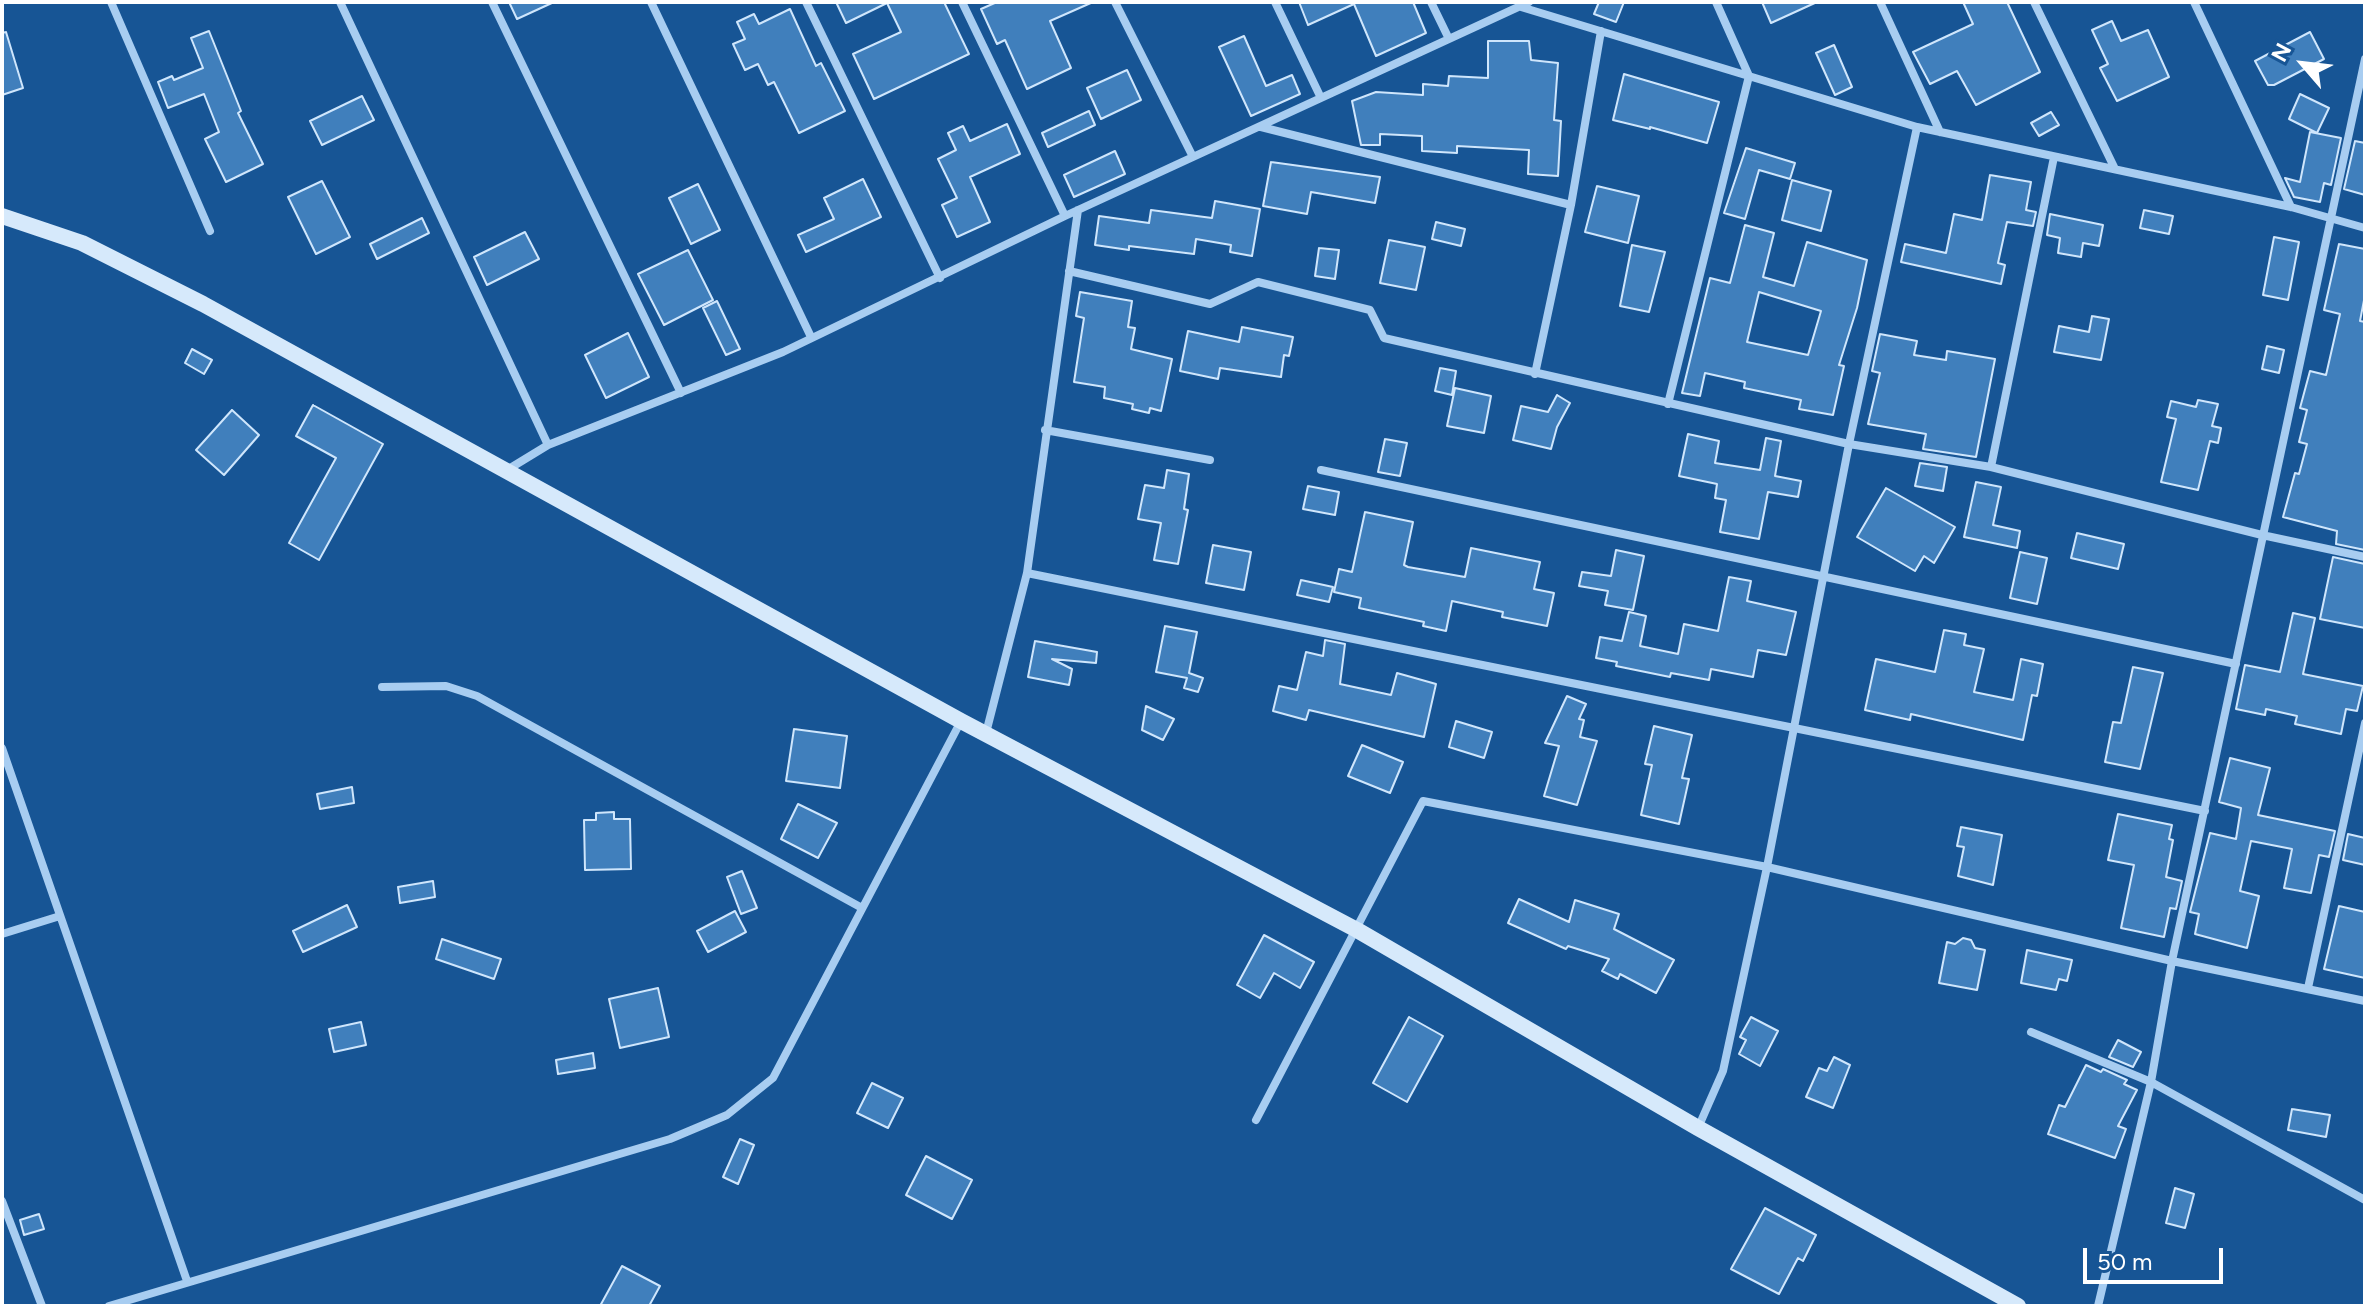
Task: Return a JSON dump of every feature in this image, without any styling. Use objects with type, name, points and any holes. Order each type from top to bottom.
[{"type":"street","points":[[111,2],[210,231]]},
{"type":"street","points":[[340,2],[548,445]]},
{"type":"street","points":[[492,2],[681,393]]},
{"type":"street","points":[[651,2],[811,337]]},
{"type":"street","points":[[806,2],[940,278]]},
{"type":"street","points":[[962,2],[1065,216]]},
{"type":"street","points":[[1115,2],[1193,157]]},
{"type":"street","points":[[1275,2],[1321,98]]},
{"type":"street","points":[[1431,2],[1449,39]]},
{"type":"street","points":[[506,471],[548,445],[783,352],[1065,216],[1529,2]]},
{"type":"street","points":[[1668,404],[1749,76],[1716,2]]},
{"type":"street","points":[[1880,2],[1940,132]]},
{"type":"street","points":[[2034,2],[2115,169]]},
{"type":"street","points":[[2194,2],[2291,207]]},
{"type":"street","points":[[1520,6],[1917,127],[2291,207],[2365,228]]},
{"type":"street","points":[[1535,374],[1571,205],[1601,31]]},
{"type":"street","points":[[2098,1306],[2151,1082],[2172,961],[2365,59]]},
{"type":"street","points":[[1260,126],[1571,205]]},
{"type":"street","points":[[1698,1128],[1723,1071],[1796,727],[1849,444],[1917,127]]},
{"type":"street","points":[[1991,467],[2054,157]]},
{"type":"street","points":[[986,734],[1027,573],[1078,210]]},
{"type":"street","points":[[2,216],[82,243],[163,283],[961,721],[1357,930],[1698,1128],[2018,1306]]},
{"type":"street","points":[[1069,271],[1210,304],[1258,282],[1370,310],[1384,338],[1849,444],[1991,467],[2262,535],[2365,557]]},
{"type":"street","points":[[1045,430],[1210,460]]},
{"type":"street","points":[[1321,470],[2236,664]]},
{"type":"street","points":[[1027,573],[2205,811]]},
{"type":"street","points":[[382,687],[446,686],[477,696],[862,908]]},
{"type":"street","points":[[109,1306],[670,1139],[727,1115],[773,1078],[961,721]]},
{"type":"street","points":[[2308,988],[2365,723]]},
{"type":"street","points":[[2,748],[187,1281]]},
{"type":"street","points":[[1256,1120],[1423,801],[1767,867],[2172,961],[2365,1001]]},
{"type":"street","points":[[2,934],[60,916]]},
{"type":"street","points":[[2031,1032],[2151,1082],[2365,1200]]},
{"type":"street","points":[[2,1201],[42,1306]]},
{"type":"building","points":[[509,2],[554,2],[517,19]]},
{"type":"building","points":[[836,2],[944,2],[969,54],[874,99],[853,54],[901,32],[887,3],[846,23]]},
{"type":"building","points":[[997,2],[1093,2],[1050,21],[1071,68],[1027,89],[1005,40],[997,44],[981,9]]},
{"type":"building","points":[[1299,2],[1413,2],[1426,33],[1376,56],[1354,4],[1308,25]]},
{"type":"building","points":[[1599,2],[1624,2],[1616,22],[1594,14]]},
{"type":"building","points":[[1762,2],[1817,2],[1771,23]]},
{"type":"building","points":[[1963,2],[2007,2],[2040,72],[1976,105],[1957,71],[1930,84],[1913,52],[1973,24]]},
{"type":"building","points":[[790,9],[816,66],[821,63],[845,111],[799,133],[774,82],[768,85],[758,64],[745,70],[733,44],[745,39],[737,22],[754,14],[759,24]]},
{"type":"building","points":[[2112,21],[2121,41],[2148,30],[2169,77],[2117,101],[2100,68],[2108,64],[2092,30]]},
{"type":"building","points":[[209,31],[241,111],[238,113],[263,164],[226,182],[205,139],[219,132],[204,94],[168,108],[158,82],[172,76],[174,80],[203,68],[191,38]]},
{"type":"building","points":[[6,32],[23,88],[2,95],[2,33]]},
{"type":"building","points":[[2310,32],[2324,59],[2274,85],[2268,85],[2255,61]]},
{"type":"building","points":[[1244,36],[1266,86],[1292,75],[1300,94],[1251,116],[1219,47]]},
{"type":"building","points":[[1488,41],[1529,41],[1531,60],[1558,63],[1554,120],[1561,121],[1558,176],[1528,174],[1529,150],[1457,146],[1457,153],[1422,151],[1422,136],[1380,134],[1380,145],[1361,145],[1352,101],[1376,92],[1423,95],[1423,84],[1448,86],[1449,76],[1488,78]]},
{"type":"building","points":[[1834,45],[1852,87],[1835,95],[1816,53]]},
{"type":"building","points":[[1127,70],[1141,100],[1101,119],[1087,88]]},
{"type":"building","points":[[1624,74],[1719,102],[1707,143],[1613,120]]},
{"type":"building","points":[[2300,94],[2329,108],[2317,133],[2289,119]]},
{"type":"building","points":[[362,96],[374,120],[322,145],[310,121]]},
{"type":"building","points":[[1089,111],[1095,125],[1048,147],[1042,133]]},
{"type":"building","points":[[2051,112],[2059,125],[2039,136],[2031,123]]},
{"type":"building","points":[[1007,124],[1020,154],[970,177],[990,222],[957,237],[942,205],[957,198],[938,159],[956,150],[948,133],[963,126],[970,141]]},
{"type":"building","points":[[2310,132],[2341,138],[2331,185],[2324,183],[2320,202],[2294,197],[2285,178],[2300,182]]},
{"type":"building","points":[[2355,141],[2365,143],[2365,195],[2344,189]]},
{"type":"building","points":[[1746,148],[1795,163],[1790,179],[1759,170],[1745,219],[1724,213]]},
{"type":"building","points":[[1115,151],[1125,174],[1074,197],[1064,175]]},
{"type":"building","points":[[1271,162],[1380,177],[1375,203],[1311,192],[1307,214],[1263,206]]},
{"type":"building","points":[[1990,175],[2031,182],[2026,210],[2036,212],[2033,226],[2007,222],[1998,263],[2005,265],[2001,284],[1901,262],[1905,244],[1946,253],[1954,214],[1982,220]]},
{"type":"building","points":[[863,179],[881,217],[806,252],[798,235],[834,219],[824,198]]},
{"type":"building","points":[[1792,180],[1831,191],[1821,231],[1782,220]]},
{"type":"building","points":[[322,181],[350,237],[316,254],[288,197]]},
{"type":"building","points":[[698,184],[720,230],[691,244],[669,198]]},
{"type":"building","points":[[1597,186],[1639,196],[1628,243],[1585,232]]},
{"type":"building","points":[[1215,201],[1260,209],[1252,256],[1230,252],[1231,245],[1196,239],[1194,254],[1095,245],[1099,216],[1149,223],[1151,210],[1212,218]]},
{"type":"building","points":[[2144,210],[2173,216],[2169,234],[2140,228]]},
{"type":"building","points":[[2050,214],[2103,225],[2099,246],[2083,243],[2081,257],[2058,253],[2060,238],[2047,235]]},
{"type":"building","points":[[422,218],[429,233],[377,259],[370,244]]},
{"type":"building","points":[[1436,222],[1465,229],[1461,246],[1432,239]]},
{"type":"building","points":[[1745,225],[1774,233],[1763,277],[1794,286],[1807,242],[1867,260],[1857,308],[1839,365],[1844,366],[1833,415],[1799,409],[1801,400],[1744,388],[1745,382],[1705,373],[1700,396],[1682,393],[1710,278],[1730,283]],"holes":[[[1759,292],[1821,311],[1808,355],[1747,342]]]},
{"type":"building","points":[[525,232],[539,259],[487,285],[474,257]]},
{"type":"building","points":[[2274,237],[2299,242],[2288,300],[2263,295]]},
{"type":"building","points":[[1389,240],[1425,247],[1416,290],[1380,283]]},
{"type":"building","points":[[2339,244],[2365,249],[2365,295],[2360,321],[2365,322],[2365,550],[2336,544],[2337,531],[2283,517],[2307,444],[2299,442],[2307,410],[2300,408],[2310,371],[2326,375],[2340,314],[2324,310]]},
{"type":"building","points":[[1632,245],[1665,252],[1649,312],[1620,306]]},
{"type":"building","points":[[1319,248],[1339,250],[1335,279],[1315,276]]},
{"type":"building","points":[[688,250],[713,300],[664,325],[638,274]]},
{"type":"building","points":[[1080,292],[1132,301],[1128,327],[1135,328],[1131,349],[1172,359],[1161,411],[1150,408],[1149,413],[1132,409],[1133,404],[1104,398],[1105,387],[1074,382],[1084,318],[1076,316]]},
{"type":"building","points":[[717,301],[740,349],[726,355],[703,308]]},
{"type":"building","points":[[2092,316],[2109,319],[2101,360],[2054,352],[2059,326],[2089,332]]},
{"type":"building","points":[[1242,327],[1293,337],[1289,356],[1284,355],[1281,377],[1220,368],[1218,379],[1180,371],[1188,331],[1239,342]]},
{"type":"building","points":[[628,333],[649,377],[606,398],[585,355]]},
{"type":"building","points":[[1880,334],[1917,341],[1914,355],[1946,360],[1947,351],[1995,359],[1976,457],[1923,449],[1926,434],[1868,424],[1880,373],[1872,371]]},
{"type":"building","points":[[2267,346],[2284,350],[2279,373],[2262,369]]},
{"type":"building","points":[[192,349],[212,360],[204,374],[185,363]]},
{"type":"building","points":[[1440,368],[1456,371],[1452,395],[1435,391]]},
{"type":"building","points":[[1455,388],[1491,396],[1484,433],[1447,426]]},
{"type":"building","points":[[1557,395],[1570,403],[1557,427],[1551,449],[1513,440],[1521,406],[1548,412]]},
{"type":"building","points":[[2198,400],[2218,404],[2212,426],[2221,428],[2218,443],[2210,441],[2198,490],[2161,482],[2176,419],[2167,417],[2171,401],[2196,407]]},
{"type":"building","points":[[313,405],[383,444],[319,560],[289,543],[336,458],[296,436]]},
{"type":"building","points":[[232,410],[259,435],[224,475],[196,450]]},
{"type":"building","points":[[1688,434],[1719,441],[1715,463],[1760,470],[1766,438],[1781,441],[1775,476],[1801,481],[1798,497],[1768,492],[1759,539],[1720,532],[1726,500],[1715,498],[1717,484],[1679,476]]},
{"type":"building","points":[[1385,439],[1407,443],[1400,476],[1378,472]]},
{"type":"building","points":[[1920,463],[1947,467],[1943,491],[1915,486]]},
{"type":"building","points":[[1167,470],[1189,474],[1184,509],[1188,510],[1178,564],[1154,560],[1161,523],[1138,519],[1145,485],[1164,488]]},
{"type":"building","points":[[1976,482],[2001,487],[1993,525],[2020,531],[2017,548],[1964,537]]},
{"type":"building","points":[[1308,486],[1339,492],[1335,515],[1303,509]]},
{"type":"building","points":[[1886,488],[1955,527],[1934,563],[1924,556],[1915,571],[1857,537]]},
{"type":"building","points":[[1365,512],[1413,522],[1404,565],[1408,567],[1465,577],[1471,548],[1540,562],[1534,589],[1554,593],[1547,626],[1502,617],[1503,612],[1452,601],[1446,631],[1423,626],[1424,622],[1359,608],[1361,598],[1334,592],[1339,569],[1352,572]]},
{"type":"building","points":[[2077,533],[2124,544],[2118,569],[2071,558]]},
{"type":"building","points":[[1213,545],[1251,552],[1244,590],[1206,583]]},
{"type":"building","points":[[1616,550],[1644,556],[1633,610],[1605,605],[1608,591],[1579,586],[1582,572],[1611,576]]},
{"type":"building","points":[[2020,552],[2047,558],[2037,604],[2010,598]]},
{"type":"building","points":[[2333,557],[2365,564],[2365,628],[2320,619]]},
{"type":"building","points":[[1729,577],[1751,581],[1747,601],[1796,612],[1786,655],[1758,650],[1753,677],[1711,669],[1709,680],[1671,673],[1670,677],[1616,666],[1617,662],[1596,658],[1600,637],[1622,641],[1629,612],[1646,616],[1640,646],[1678,654],[1684,624],[1718,631]]},
{"type":"building","points":[[1301,580],[1333,587],[1329,602],[1297,595]]},
{"type":"building","points":[[2293,613],[2315,618],[2303,674],[2363,686],[2357,711],[2346,709],[2341,734],[2295,724],[2297,716],[2266,709],[2265,715],[2236,709],[2245,665],[2280,672]]},
{"type":"building","points":[[1165,626],[1197,632],[1189,673],[1203,678],[1198,692],[1184,688],[1187,678],[1156,672]]},
{"type":"building","points":[[1944,630],[1966,634],[1964,645],[1984,649],[1974,692],[2013,700],[2021,659],[2043,664],[2037,696],[2032,695],[2023,740],[1911,714],[1910,720],[1865,710],[1876,659],[1935,672]]},
{"type":"building","points":[[1325,640],[1345,644],[1340,684],[1391,695],[1397,673],[1436,684],[1424,737],[1309,710],[1306,720],[1273,711],[1279,686],[1297,690],[1306,652],[1323,656]]},
{"type":"building","points":[[1035,641],[1097,652],[1096,663],[1052,659],[1072,669],[1069,685],[1028,677]]},
{"type":"building","points":[[2133,667],[2163,673],[2140,769],[2105,762],[2113,722],[2121,723]]},
{"type":"building","points":[[1567,696],[1586,704],[1579,719],[1584,720],[1580,737],[1597,741],[1577,805],[1544,796],[1559,746],[1545,743]]},
{"type":"building","points":[[1146,706],[1174,719],[1163,740],[1142,730]]},
{"type":"building","points":[[1456,721],[1492,732],[1484,758],[1449,747]]},
{"type":"building","points":[[1654,726],[1692,735],[1682,778],[1689,779],[1679,824],[1641,815],[1652,765],[1645,764]]},
{"type":"building","points":[[794,729],[847,736],[840,788],[786,781]]},
{"type":"building","points":[[1362,745],[1403,762],[1390,793],[1348,776]]},
{"type":"building","points":[[2230,758],[2270,768],[2258,815],[2335,831],[2329,857],[2319,855],[2311,893],[2284,888],[2292,849],[2251,841],[2240,891],[2259,896],[2247,948],[2195,934],[2199,914],[2190,912],[2210,833],[2236,839],[2241,808],[2219,802]]},
{"type":"building","points":[[352,787],[354,803],[320,809],[317,794]]},
{"type":"building","points":[[798,804],[837,823],[818,858],[781,839]]},
{"type":"building","points":[[614,812],[614,819],[630,819],[631,869],[585,870],[584,820],[596,820],[596,813]]},
{"type":"building","points":[[2118,814],[2172,825],[2169,839],[2173,840],[2166,877],[2182,881],[2176,909],[2170,908],[2164,937],[2121,928],[2134,865],[2108,860]]},
{"type":"building","points":[[1961,827],[2002,835],[1993,885],[1958,876],[1964,847],[1957,846]]},
{"type":"building","points":[[2348,834],[2365,838],[2365,865],[2343,860]]},
{"type":"building","points":[[742,871],[757,908],[741,914],[727,877]]},
{"type":"building","points":[[433,881],[435,897],[400,903],[398,887]]},
{"type":"building","points":[[1519,899],[1569,922],[1575,900],[1619,914],[1614,929],[1674,960],[1656,993],[1620,974],[1618,979],[1602,971],[1609,959],[1568,946],[1566,949],[1508,923]]},
{"type":"building","points":[[347,905],[357,927],[303,952],[293,931]]},
{"type":"building","points":[[2339,906],[2365,912],[2365,978],[2324,969]]},
{"type":"building","points":[[735,911],[746,932],[708,952],[697,931]]},
{"type":"building","points":[[1264,935],[1314,962],[1300,988],[1274,973],[1260,998],[1237,985]]},
{"type":"building","points":[[1963,938],[1971,940],[1975,948],[1985,950],[1977,990],[1939,983],[1947,942],[1955,944]]},
{"type":"building","points":[[442,939],[501,959],[494,979],[436,959]]},
{"type":"building","points":[[2027,950],[2072,960],[2067,981],[2059,979],[2056,990],[2021,983]]},
{"type":"building","points":[[658,988],[669,1037],[620,1048],[609,999]]},
{"type":"building","points":[[1409,1017],[1443,1036],[1407,1102],[1373,1083]]},
{"type":"building","points":[[1751,1017],[1778,1031],[1760,1066],[1739,1054],[1746,1040],[1740,1037]]},
{"type":"building","points":[[361,1022],[366,1045],[334,1052],[329,1029]]},
{"type":"building","points":[[2118,1040],[2141,1052],[2133,1067],[2109,1057]]},
{"type":"building","points":[[593,1053],[595,1068],[558,1074],[556,1060]]},
{"type":"building","points":[[1834,1057],[1850,1065],[1833,1108],[1806,1097],[1819,1068],[1827,1071]]},
{"type":"building","points":[[2086,1065],[2127,1080],[2124,1084],[2137,1090],[2118,1126],[2126,1129],[2115,1158],[2048,1134],[2059,1105],[2065,1107]]},
{"type":"building","points":[[872,1083],[903,1098],[888,1128],[857,1113]]},
{"type":"building","points":[[2292,1109],[2330,1115],[2326,1137],[2288,1130]]},
{"type":"building","points":[[740,1139],[754,1145],[738,1184],[723,1177]]},
{"type":"building","points":[[926,1156],[972,1180],[952,1219],[906,1195]]},
{"type":"building","points":[[2175,1188],[2194,1194],[2185,1228],[2166,1223]]},
{"type":"building","points":[[1765,1208],[1816,1235],[1803,1261],[1798,1258],[1779,1294],[1731,1269]]},
{"type":"building","points":[[39,1214],[44,1229],[24,1235],[20,1220]]},
{"type":"building","points":[[622,1266],[660,1286],[649,1306],[600,1306]]}]
